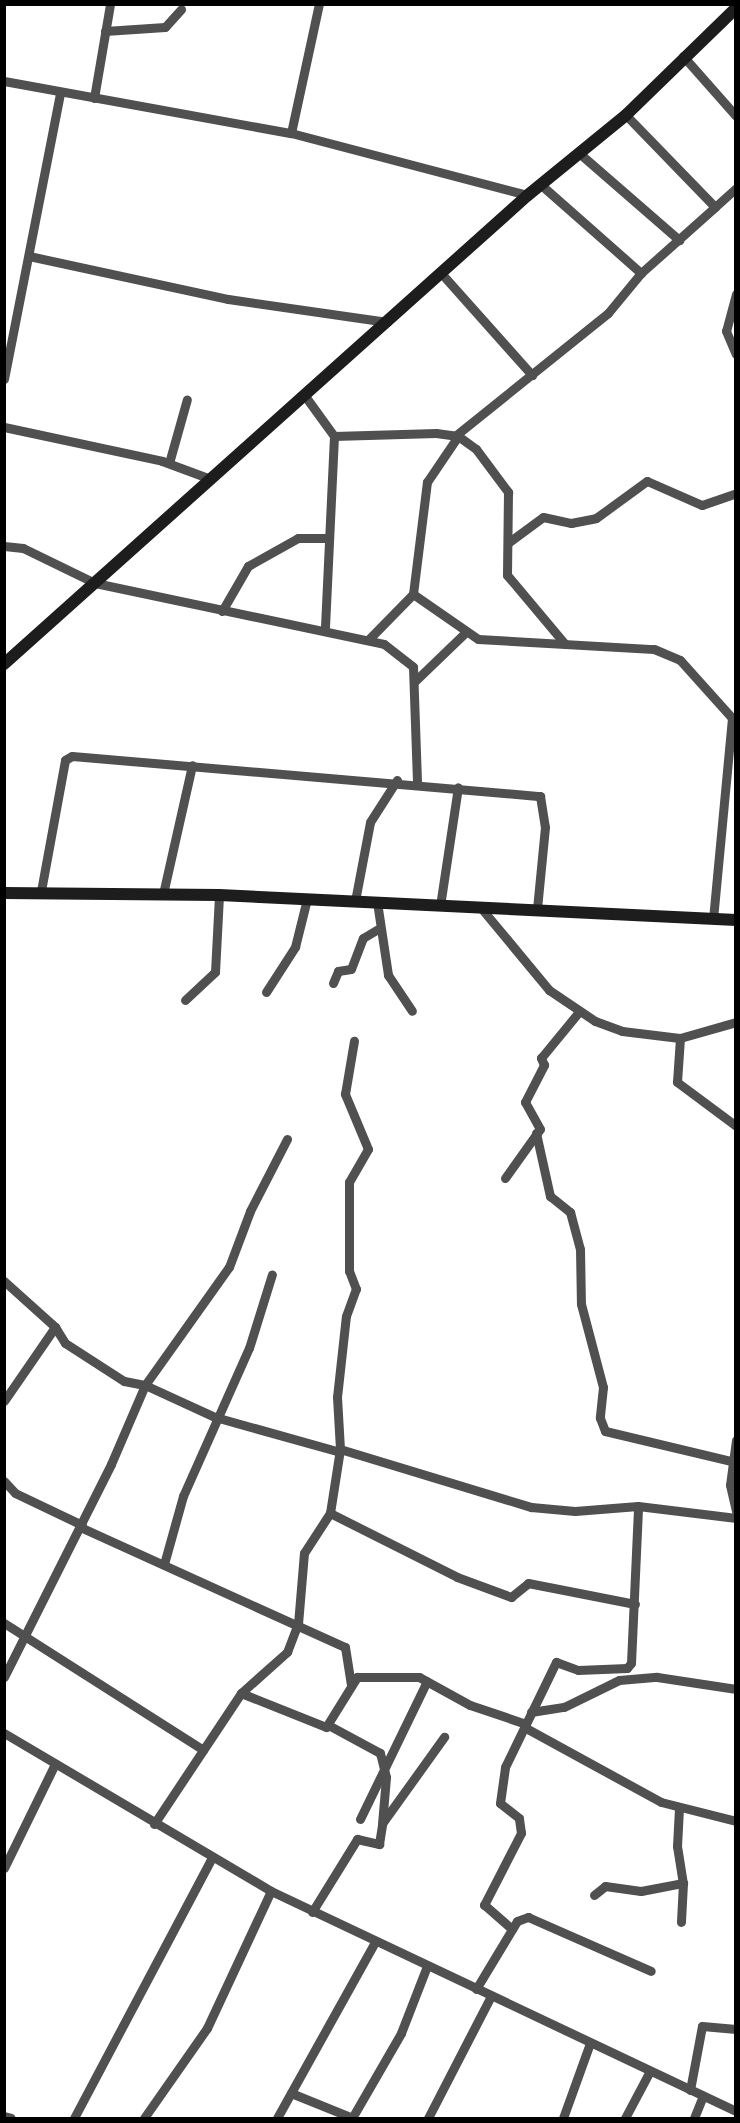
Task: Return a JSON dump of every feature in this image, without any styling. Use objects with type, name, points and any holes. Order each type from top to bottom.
[{"type":"street","points":[[94,98],[110,4]]},
{"type":"street","points":[[291,133],[319,4]]},
{"type":"street","points":[[105,31],[165,27],[181,9]]},
{"type":"street","points":[[4,664],[208,478],[305,396],[540,184],[626,115],[683,56],[735,9]]},
{"type":"street","points":[[683,56],[735,116]]},
{"type":"street","points":[[4,81],[60,93],[291,133],[528,195]]},
{"type":"street","points":[[4,378],[60,93]]},
{"type":"street","points":[[626,115],[715,207]]},
{"type":"street","points":[[579,153],[679,240]]},
{"type":"street","points":[[540,184],[641,273]]},
{"type":"street","points":[[369,639],[413,594],[427,482],[457,436],[608,313],[641,273],[735,188]]},
{"type":"street","points":[[29,256],[228,299],[387,322]]},
{"type":"street","points":[[441,273],[532,375]]},
{"type":"street","points":[[735,294],[726,331],[735,354]]},
{"type":"street","points":[[305,396],[334,435],[327,538],[325,629]]},
{"type":"street","points":[[169,463],[187,399]]},
{"type":"street","points":[[4,427],[169,463],[208,478]]},
{"type":"street","points":[[334,435],[457,436],[487,460],[508,492],[508,542],[504,561],[513,586],[565,644]]},
{"type":"street","points":[[508,542],[543,517],[571,523],[596,519],[646,481],[702,505],[735,493]]},
{"type":"street","points":[[222,611],[248,566],[298,538],[327,538]]},
{"type":"street","points":[[4,546],[23,548],[95,583],[222,611],[369,639],[405,657],[415,681],[417,782]]},
{"type":"street","points":[[413,594],[478,639],[669,653],[734,717],[713,919]]},
{"type":"street","points":[[415,681],[466,632]]},
{"type":"street","points":[[40,891],[67,757],[397,780],[540,796],[545,827],[537,909]]},
{"type":"street","points":[[163,894],[192,765]]},
{"type":"street","points":[[356,901],[370,822],[397,780]]},
{"type":"street","points":[[440,906],[458,787]]},
{"type":"street","points":[[4,892],[219,894],[735,920]]},
{"type":"street","points":[[185,1000],[214,976],[219,894]]},
{"type":"street","points":[[266,992],[295,947],[306,899]]},
{"type":"street","points":[[377,902],[378,929],[388,975],[412,1011]]},
{"type":"street","points":[[481,908],[549,990],[578,1013],[622,1031],[680,1038],[735,1022]]},
{"type":"street","points":[[333,983],[338,970],[351,969],[363,938],[378,929]]},
{"type":"street","points":[[505,1178],[540,1126],[526,1098],[548,1047],[578,1013]]},
{"type":"street","points":[[680,1038],[677,1082],[735,1126]]},
{"type":"street","points":[[154,1824],[241,1693],[282,1661],[298,1624],[304,1553],[330,1513],[340,1451],[337,1397],[346,1316],[356,1289],[349,1271],[349,1182],[368,1145],[345,1094],[354,1041]]},
{"type":"street","points":[[536,1133],[550,1196],[570,1212],[580,1249],[581,1304],[599,1367],[605,1431],[731,1461]]},
{"type":"street","points":[[4,1677],[81,1526],[145,1385],[229,1267],[250,1210],[287,1139]]},
{"type":"street","points":[[164,1564],[183,1497],[215,1417],[249,1348],[272,1274]]},
{"type":"street","points":[[4,1281],[55,1327],[65,1343],[91,1361],[124,1381],[145,1385],[215,1417],[531,1507],[575,1511],[638,1506],[735,1518]]},
{"type":"street","points":[[4,1401],[55,1327]]},
{"type":"street","points":[[735,1440],[731,1461],[735,1511]]},
{"type":"street","points":[[4,1481],[15,1494],[345,1647],[351,1686]]},
{"type":"street","points":[[512,1929],[484,1905],[521,1833],[519,1818],[500,1803],[498,1793],[531,1712],[556,1662],[578,1670],[629,1666],[635,1604],[638,1506]]},
{"type":"street","points":[[330,1513],[457,1577],[511,1597],[528,1583],[635,1604]]},
{"type":"street","points":[[4,1623],[203,1750]]},
{"type":"street","points":[[330,1725],[351,1686],[360,1676],[427,1681],[470,1705],[525,1726],[679,1808],[735,1821]]},
{"type":"street","points":[[531,1712],[564,1707],[619,1680],[657,1677],[735,1689]]},
{"type":"street","points":[[360,1819],[427,1681]]},
{"type":"street","points":[[241,1693],[330,1725],[378,1750],[384,1770],[379,1844],[357,1839],[312,1912]]},
{"type":"street","points":[[4,1733],[211,1859],[270,1891],[735,2111]]},
{"type":"street","points":[[382,1824],[444,1737]]},
{"type":"street","points":[[4,1868],[55,1764]]},
{"type":"street","points":[[679,1808],[683,1883],[681,1922]]},
{"type":"street","points":[[74,2118],[211,1859]]},
{"type":"street","points":[[594,1895],[605,1886],[641,1892],[683,1883]]},
{"type":"street","points":[[144,2118],[207,2028],[270,1891]]},
{"type":"street","points":[[476,1989],[512,1929],[528,1917],[651,1971]]},
{"type":"street","points":[[277,2118],[375,1942]]},
{"type":"street","points":[[291,2093],[352,2118],[401,2033],[427,1966]]},
{"type":"street","points":[[428,2118],[490,1996]]},
{"type":"street","points":[[690,2090],[702,2026],[735,2029]]},
{"type":"street","points":[[562,2118],[590,2043]]},
{"type":"street","points":[[625,2118],[650,2071]]},
{"type":"street","points":[[694,2118],[703,2096]]},
{"type":"street","points":[[4,2116],[11,2118]]}]
